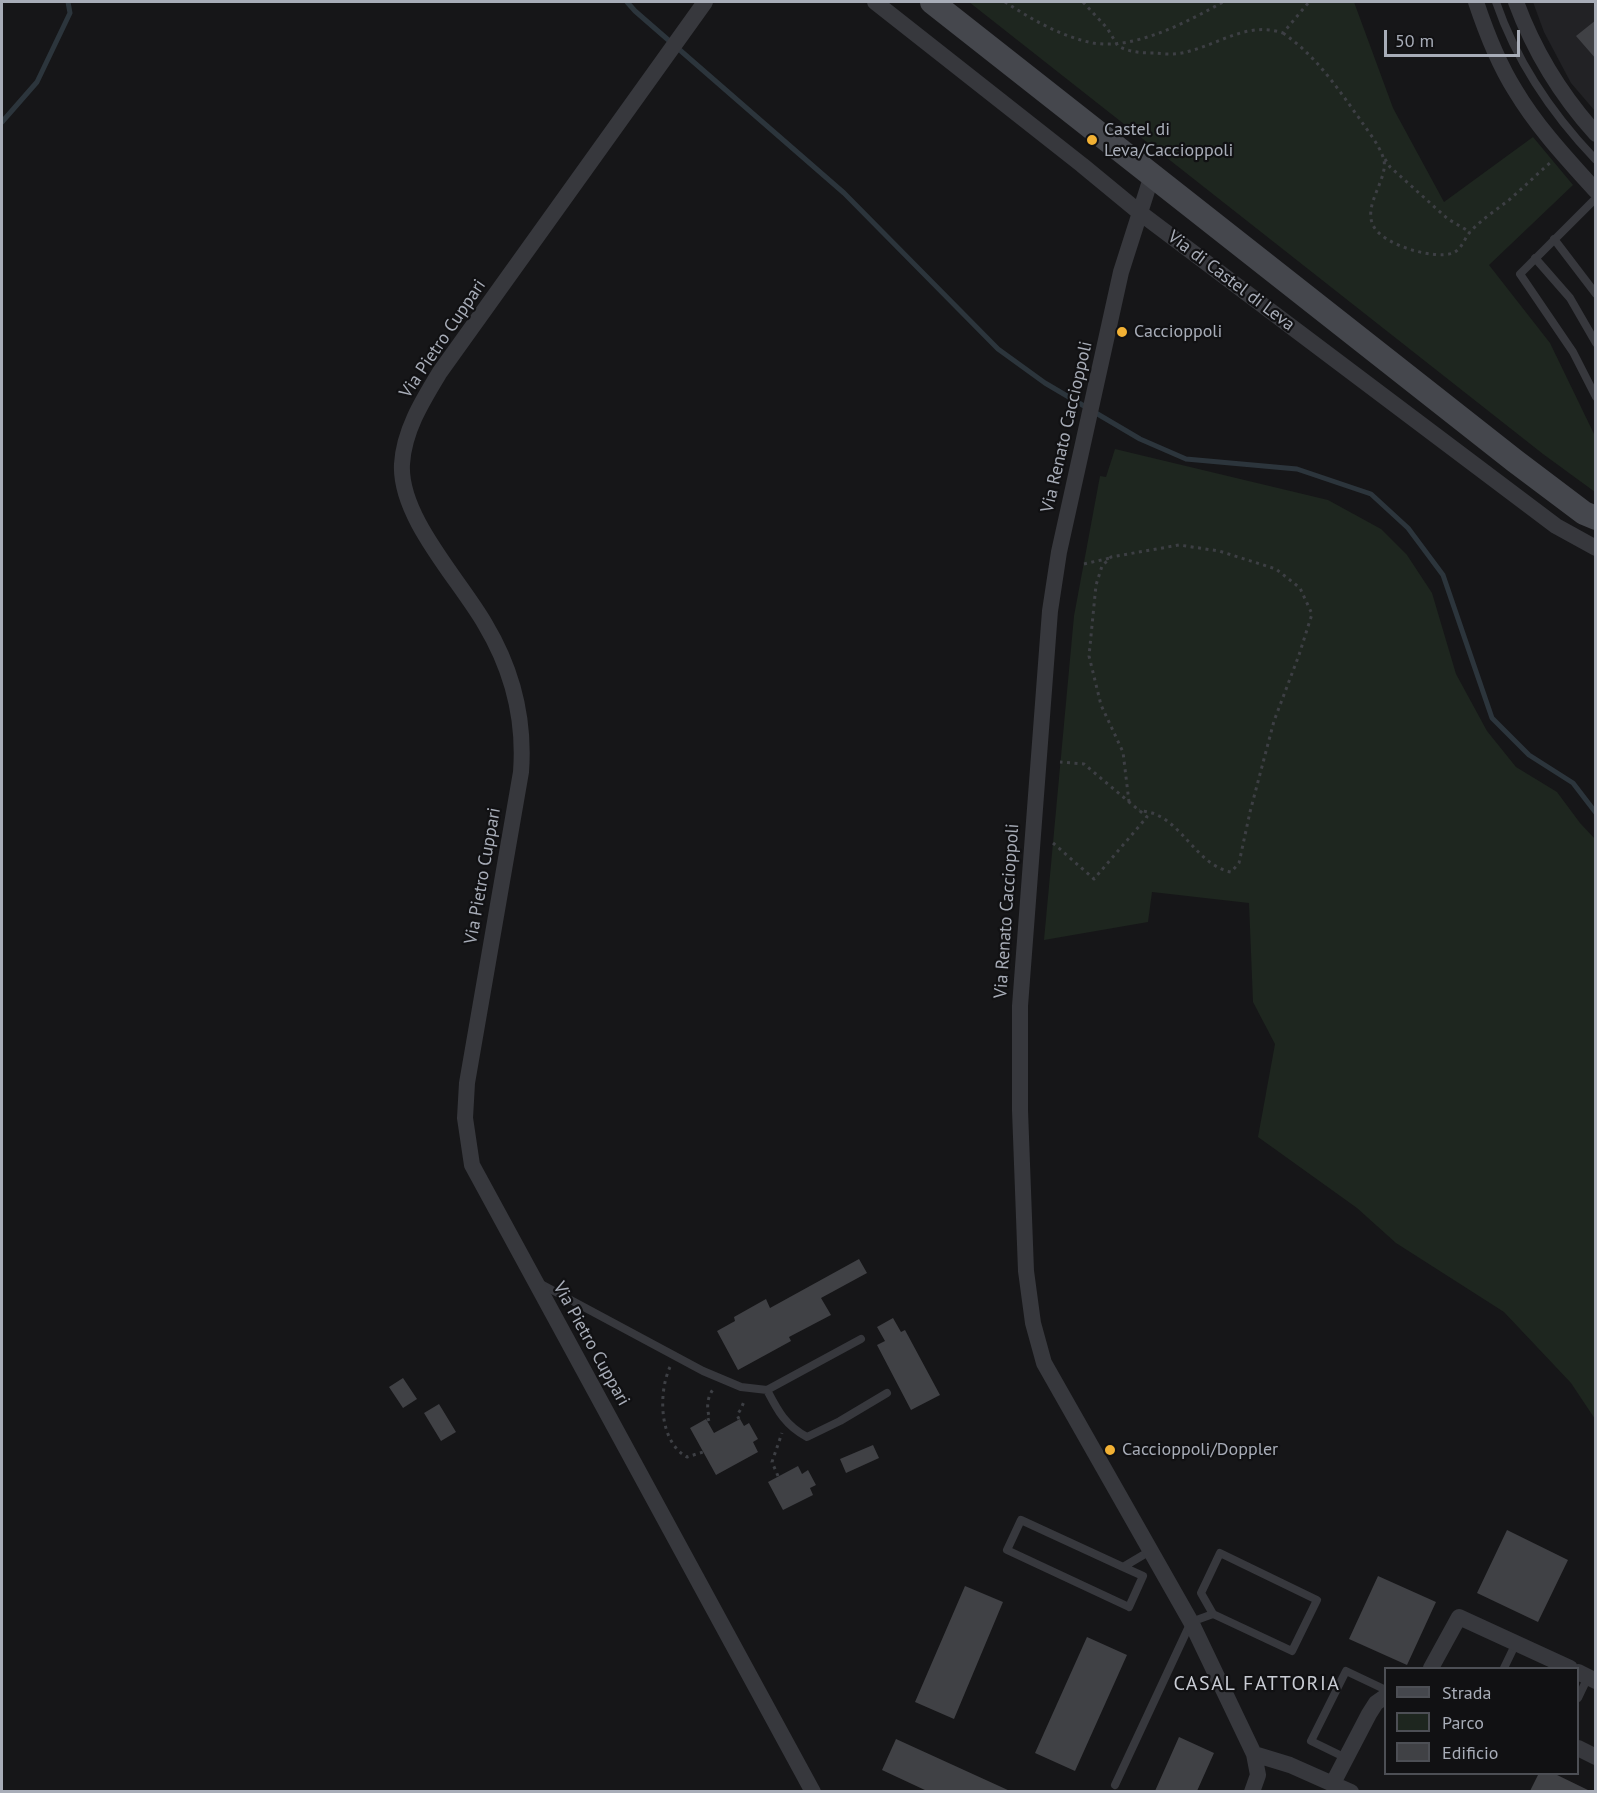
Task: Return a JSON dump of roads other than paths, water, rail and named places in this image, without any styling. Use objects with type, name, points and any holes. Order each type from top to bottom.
[{"type":"street","name":"Via Pietro Cuppari","points":[[705,2],[440,372],[411,425],[402,463],[406,492],[417,521],[490,632],[508,671],[518,706],[521,772],[467,1083],[465,1118],[472,1165],[813,1791]]},
{"type":"street","name":"Via di Castel di Leva","points":[[875,2],[1139,212],[1556,526],[1596,548]]},
{"type":"street","name":"Via di Castel di Leva","points":[[932,2],[1515,461],[1584,513],[1596,518]]},
{"type":"street","points":[[1476,2],[1498,58],[1515,90],[1542,129],[1596,191]]},
{"type":"street","points":[[1516,2],[1531,40],[1560,92],[1596,134]]},
{"type":"street","name":"Via Renato Caccioppoli","points":[[1152,175],[1121,272],[1059,552],[1050,611],[1020,1006],[1020,1110],[1026,1271],[1033,1323],[1044,1363],[1191,1622],[1254,1754]]},
{"type":"street","points":[[1432,1667],[1459,1617],[1568,1667]]},
{"type":"street","points":[[1333,1783],[1369,1713],[1376,1703],[1384,1697]]},
{"type":"street","points":[[1579,1748],[1596,1756]]},
{"type":"street","points":[[1252,1791],[1258,1775],[1254,1754],[1290,1765],[1351,1791]]},
{"type":"lane","points":[[1496,2],[1520,60],[1532,81],[1559,119],[1596,160]]},
{"type":"lane","points":[[1596,198],[1520,274],[1574,352],[1596,397]]},
{"type":"lane","points":[[1554,239],[1596,294]]},
{"type":"lane","points":[[1535,258],[1570,298],[1596,343]]},
{"type":"lane","points":[[534,1280],[720,1379],[745,1388],[767,1390],[861,1339]]},
{"type":"lane","points":[[767,1390],[789,1425],[807,1437],[887,1394]]},
{"type":"lane","points":[[1021,1520],[1123,1567],[1143,1576],[1129,1607],[1007,1550],[1021,1520]]},
{"type":"lane","points":[[1123,1567],[1150,1551]]},
{"type":"lane","points":[[1115,1785],[1191,1622],[1213,1614],[1292,1651],[1317,1600],[1220,1553],[1201,1593],[1213,1614]]},
{"type":"lane","points":[[1504,1667],[1516,1643]]},
{"type":"lane","points":[[1346,1758],[1311,1741],[1346,1671],[1384,1689]]},
{"type":"lane","points":[[1579,1696],[1587,1677]]},
{"type":"waterway","points":[[2,122],[37,82],[70,13],[68,2]]},
{"type":"waterway","points":[[627,2],[844,193],[998,349],[1045,383],[1140,439],[1186,459],[1297,469],[1371,494],[1408,528],[1443,575],[1492,718],[1529,755],[1573,783],[1596,813]]},
{"type":"place","name":"Castel di Leva/Caccioppoli","points":[[1092,140]]},
{"type":"place","name":"Caccioppoli","points":[[1122,332]]},
{"type":"place","name":"Caccioppoli/Doppler","points":[[1110,1450]]},
{"type":"district","name":"CASAL FATTORIA","points":[[1257,1684]]}]
